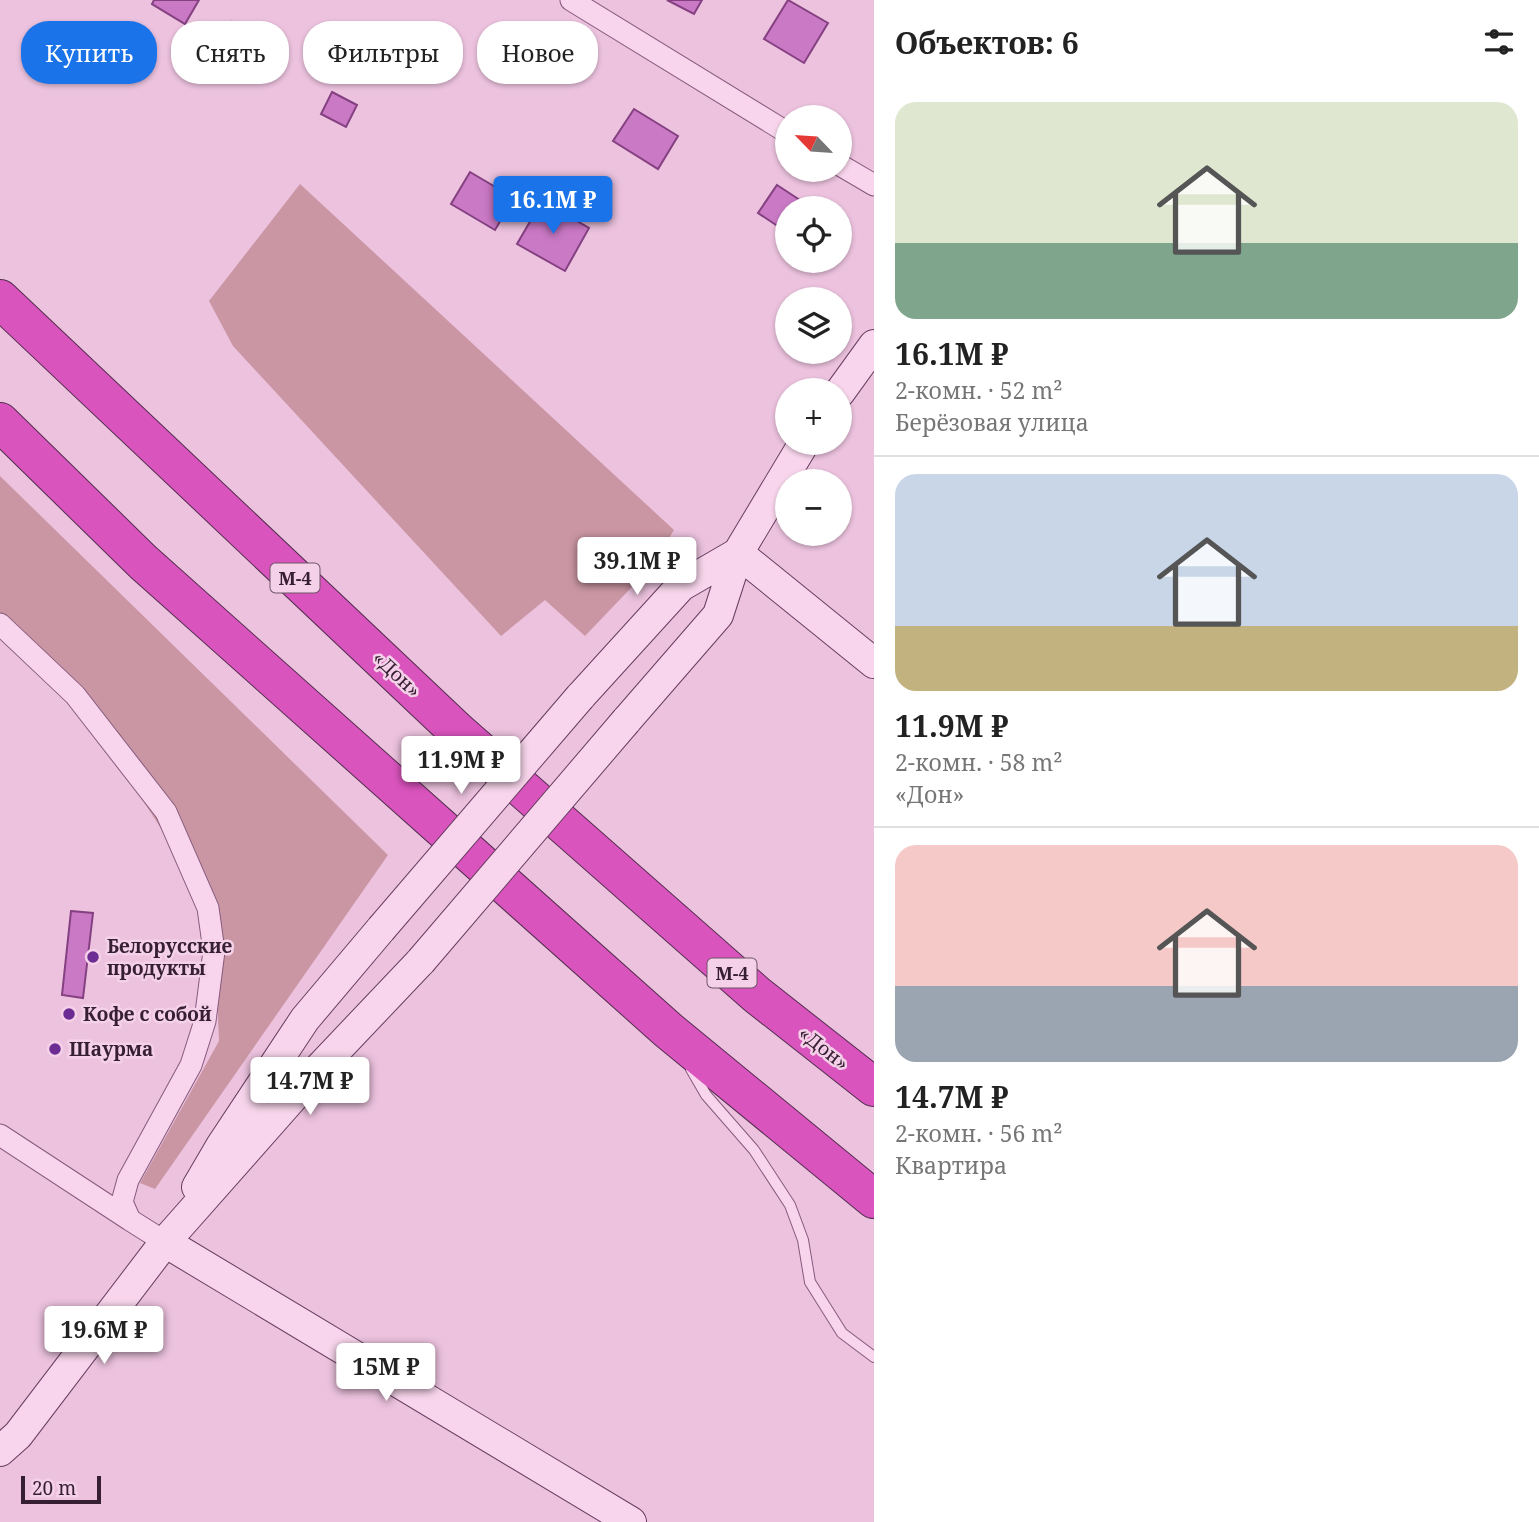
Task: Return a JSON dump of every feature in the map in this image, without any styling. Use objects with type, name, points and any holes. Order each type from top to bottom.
[{"type":"highway","name":"«Дон»","points":[[0,299],[457,731],[757,995],[874,1087]]},
{"type":"highway","points":[[0,422],[143,562],[668,1030],[874,1199]]},
{"type":"street","points":[[571,0],[775,124]]},
{"type":"street","points":[[852,172],[874,186]]},
{"type":"street","points":[[850,378],[874,345]]},
{"type":"street","points":[[0,1451],[18,1435],[165,1242],[309,1079],[421,961],[718,615],[738,553],[797,455]]},
{"type":"street","points":[[738,553],[874,663]]},
{"type":"street","points":[[165,1242],[220,1146],[305,1019],[580,697],[681,586],[738,553]]},
{"type":"street","points":[[0,624],[75,695],[166,812],[208,908],[214,951],[205,1021],[191,1065],[128,1180],[122,1202],[130,1220]]},
{"type":"street","points":[[0,1135],[165,1242],[631,1522]]},
{"type":"lane","points":[[668,1030],[706,1095],[754,1150],[790,1205],[803,1240],[810,1282],[842,1333],[874,1357]]},
{"type":"shaded area","points":[[300,184],[674,530],[651,567],[585,636],[545,600],[501,636],[233,346],[209,301]]},
{"type":"shaded area","points":[[0,476],[388,855],[155,1189],[140,1183],[219,1041],[213,908],[70,689],[0,637]]},
{"type":"building","points":[[154,0],[199,0],[187,21],[180,21],[152,4]]},
{"type":"building","points":[[667,0],[702,0],[694,14]]},
{"type":"building","points":[[788,0],[828,23],[804,63],[764,39]]},
{"type":"building","points":[[332,92],[357,105],[346,127],[321,114]]},
{"type":"building","points":[[634,109],[678,136],[658,169],[613,141]]},
{"type":"building","points":[[470,172],[514,198],[495,230],[451,204]]},
{"type":"building","points":[[777,185],[794,196],[775,196],[775,224],[758,213]]},
{"type":"building","points":[[542,201],[589,228],[565,271],[517,244]]},
{"type":"building","points":[[71,911],[93,913],[83,998],[62,995]]},
{"type":"place","name":"Белорусские продукты","points":[[93,957]]},
{"type":"place","name":"Кофе с собой","points":[[69,1014]]},
{"type":"place","name":"Шаурма","points":[[55,1049]]}]
